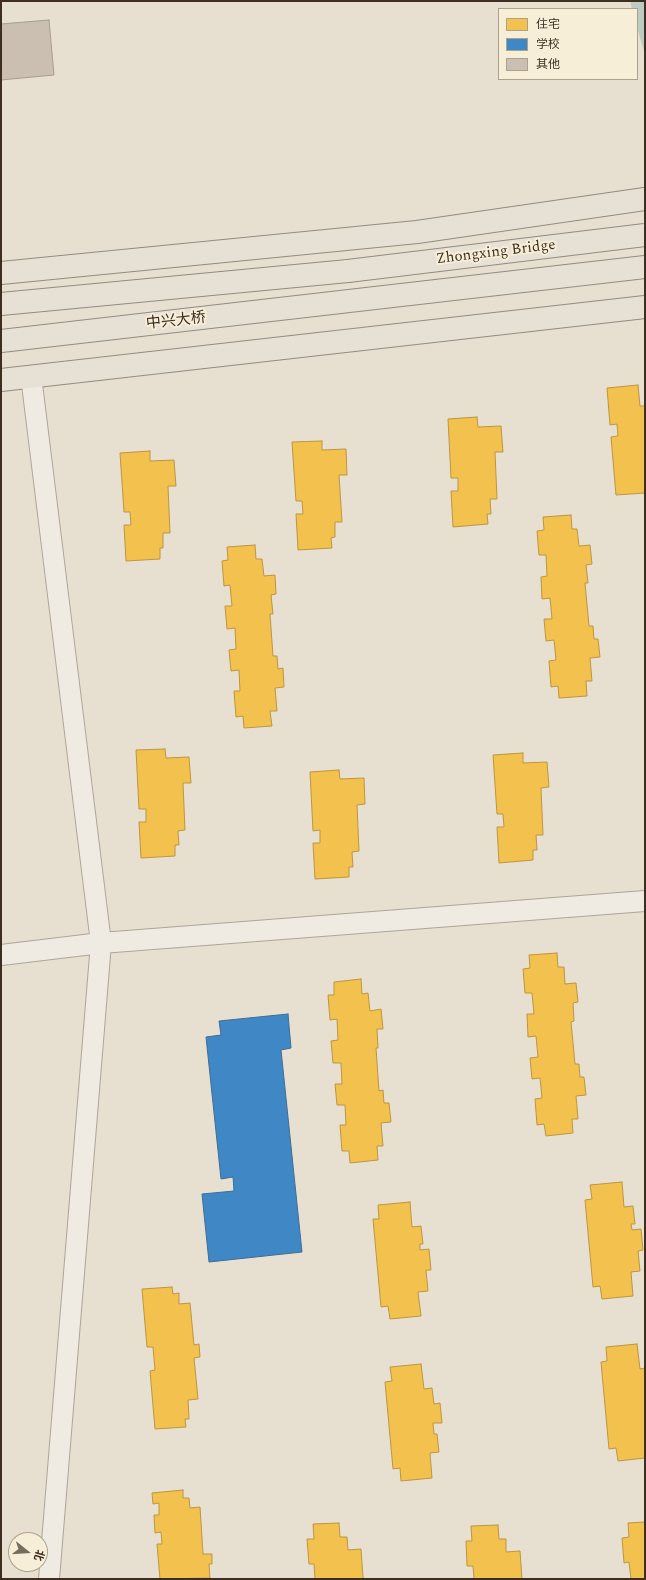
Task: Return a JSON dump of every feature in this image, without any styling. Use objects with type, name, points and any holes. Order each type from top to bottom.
[{"type":"main road","points":[[1,273],[417,232],[639,200]]},
{"type":"main road","name":"Zhongxing Bridge","points":[[1,304],[348,270],[645,235]]},
{"type":"main road","name":"Zhongxing Bridge","points":[[351,302],[645,267]]},
{"type":"main road","name":"中兴大桥","points":[[1,342],[351,302]]},
{"type":"main road","points":[[1,380],[645,307]]},
{"type":"street","points":[[31,376],[101,943],[49,1579]]},
{"type":"street","points":[[1,955],[101,943],[645,901]]},
{"type":"shaded area","points":[[630,1],[645,1],[645,55],[638,30],[638,8],[632,8]]},
{"type":"building: 住宅","points":[[638,385],[640,406],[645,406],[645,493],[616,495],[611,437],[618,436],[617,424],[610,425],[607,388]]},
{"type":"building: 住宅","points":[[477,417],[478,427],[501,426],[503,452],[495,452],[497,499],[490,499],[491,514],[487,514],[488,524],[453,527],[451,491],[458,491],[458,478],[451,478],[448,419]]},
{"type":"building: 住宅","points":[[322,441],[322,450],[346,449],[347,475],[339,475],[342,522],[335,522],[335,537],[331,538],[332,548],[298,550],[296,514],[303,514],[302,501],[296,501],[292,442]]},
{"type":"building: 住宅","points":[[150,451],[150,461],[174,460],[176,486],[168,486],[170,533],[163,533],[163,548],[160,548],[160,559],[126,561],[124,525],[131,525],[130,512],[124,512],[120,453]]},
{"type":"building: 住宅","points":[[571,515],[572,529],[577,529],[579,546],[590,545],[592,564],[586,565],[588,583],[585,583],[589,626],[593,626],[594,639],[598,639],[600,657],[590,658],[592,681],[586,681],[587,696],[559,698],[558,686],[551,687],[549,661],[556,660],[554,640],[546,641],[544,619],[552,619],[550,598],[542,599],[541,577],[547,576],[546,555],[539,555],[537,531],[544,530],[543,517]]},
{"type":"building: 住宅","points":[[255,545],[256,559],[262,559],[264,576],[275,575],[276,594],[271,595],[273,614],[270,614],[273,656],[277,656],[278,669],[283,668],[284,687],[275,688],[277,711],[270,711],[272,726],[244,728],[243,716],[236,717],[234,691],[240,691],[239,670],[231,671],[229,650],[236,649],[235,628],[227,629],[225,606],[232,606],[230,585],[224,586],[222,561],[228,560],[227,547]]},
{"type":"building: 住宅","points":[[165,749],[166,758],[189,757],[191,783],[183,783],[185,830],[178,831],[179,845],[175,845],[175,856],[141,858],[139,822],[146,822],[146,809],[139,809],[136,750]]},
{"type":"building: 住宅","points":[[523,753],[523,763],[547,762],[549,787],[541,788],[543,835],[536,835],[537,850],[533,850],[533,860],[499,863],[497,827],[504,827],[503,814],[497,814],[493,755]]},
{"type":"building: 住宅","points":[[339,770],[340,779],[364,778],[365,804],[357,805],[359,851],[352,852],[353,867],[349,867],[349,877],[315,879],[313,843],[320,843],[320,830],[313,831],[310,772]]},
{"type":"building: 住宅","points":[[557,953],[558,967],[564,967],[565,984],[576,983],[578,1002],[573,1003],[574,1021],[571,1022],[575,1064],[579,1064],[580,1077],[584,1077],[586,1095],[576,1096],[578,1119],[572,1119],[573,1133],[546,1136],[544,1124],[537,1125],[535,1099],[542,1098],[540,1078],[532,1079],[530,1058],[538,1057],[536,1036],[528,1037],[527,1014],[534,1014],[532,993],[525,993],[523,969],[530,968],[529,955]]},
{"type":"building: 住宅","points":[[361,979],[362,994],[368,993],[370,1011],[381,1009],[383,1029],[377,1029],[378,1048],[376,1048],[379,1091],[383,1090],[384,1103],[389,1103],[391,1122],[381,1123],[383,1146],[377,1146],[378,1160],[350,1163],[349,1151],[342,1151],[340,1125],[346,1125],[345,1105],[337,1105],[335,1084],[342,1084],[341,1063],[333,1063],[331,1041],[338,1040],[337,1019],[330,1020],[328,995],[334,995],[334,982]]},
{"type":"building: 住宅","points":[[622,1182],[624,1207],[633,1206],[635,1224],[631,1224],[632,1230],[641,1229],[643,1250],[638,1251],[640,1271],[631,1272],[633,1296],[602,1299],[600,1286],[593,1287],[585,1200],[592,1199],[590,1185]]},
{"type":"building: 住宅","points":[[410,1202],[412,1227],[421,1226],[423,1244],[420,1244],[420,1250],[429,1249],[431,1270],[426,1270],[428,1291],[418,1292],[421,1316],[390,1319],[388,1306],[381,1307],[373,1219],[379,1219],[378,1205]]},
{"type":"building: 住宅","points":[[172,1287],[173,1294],[179,1293],[179,1304],[190,1303],[194,1345],[199,1344],[200,1357],[194,1358],[198,1399],[188,1400],[189,1419],[185,1419],[186,1427],[155,1429],[150,1371],[155,1370],[153,1347],[147,1347],[142,1289]]},
{"type":"building: 住宅","points":[[637,1344],[640,1369],[645,1368],[645,1458],[618,1461],[616,1448],[609,1449],[601,1362],[607,1361],[606,1347]]},
{"type":"building: 住宅","points":[[421,1364],[424,1389],[432,1388],[434,1404],[440,1403],[442,1423],[433,1423],[434,1434],[437,1434],[439,1452],[430,1453],[432,1478],[401,1481],[400,1468],[393,1469],[385,1382],[392,1381],[390,1367]]},
{"type":"building: 住宅","points":[[183,1490],[183,1498],[189,1498],[190,1508],[200,1507],[203,1554],[212,1554],[212,1564],[209,1564],[210,1578],[160,1579],[157,1544],[162,1544],[161,1532],[155,1533],[154,1515],[159,1515],[159,1503],[153,1504],[152,1493]]},
{"type":"building: 住宅","points":[[645,1522],[645,1579],[631,1579],[629,1562],[624,1563],[622,1538],[629,1537],[628,1523]]},
{"type":"building: 住宅","points":[[339,1523],[340,1537],[347,1537],[348,1550],[361,1549],[363,1578],[367,1579],[315,1579],[314,1564],[309,1564],[307,1539],[314,1539],[313,1524]]},
{"type":"building: 住宅","points":[[498,1525],[499,1539],[506,1539],[506,1552],[520,1551],[522,1579],[474,1579],[473,1566],[467,1566],[466,1541],[472,1541],[471,1526]]},
{"type":"building: 学校","points":[[288,1014],[291,1048],[281,1050],[302,1252],[209,1262],[202,1194],[234,1191],[233,1177],[221,1179],[206,1037],[221,1035],[219,1021]]},
{"type":"building: 其他","points":[[49,20],[54,75],[1,80],[1,24]]}]
